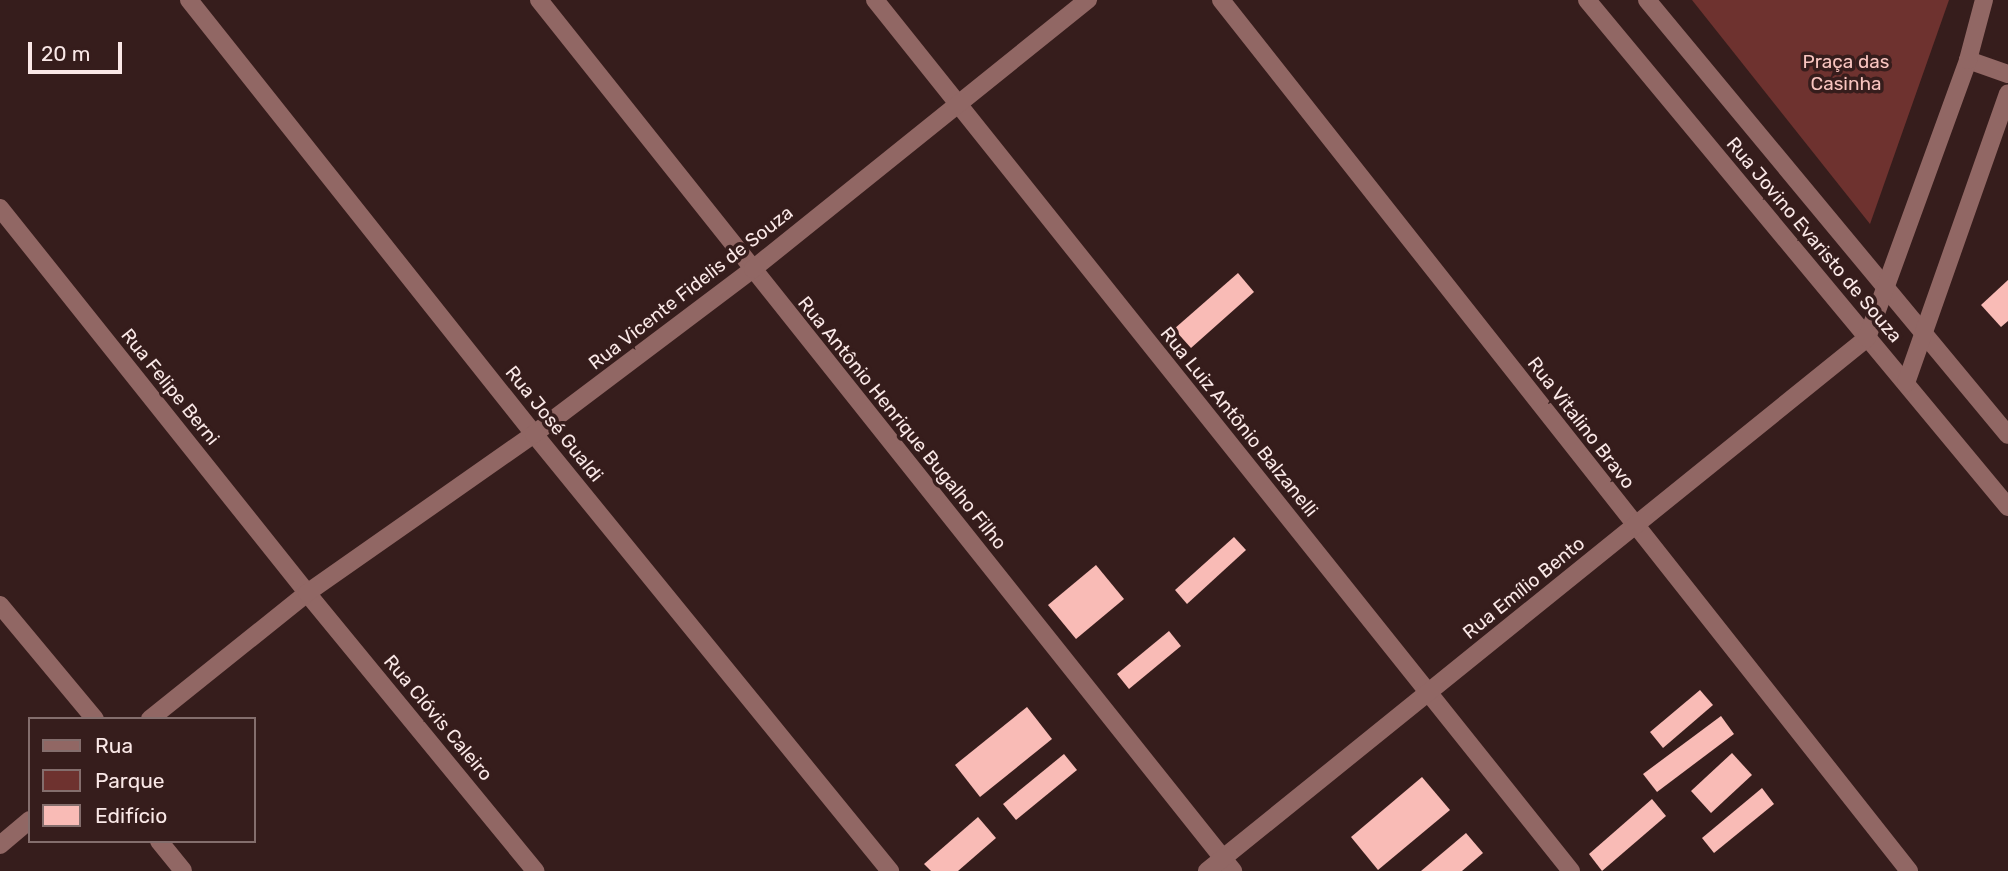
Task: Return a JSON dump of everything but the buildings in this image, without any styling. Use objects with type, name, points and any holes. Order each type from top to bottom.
[{"type":"street","name":"Rua José Gualdi","points":[[189,0],[534,434],[890,871]]},
{"type":"street","name":"Rua Antônio Henrique Bugalho Filho","points":[[539,0],[1228,865]]},
{"type":"street","name":"Rua Luiz Antônio Balzanelli","points":[[875,0],[1571,871]]},
{"type":"street","name":"Rua Vicente Fidelis de Souza","points":[[152,717],[307,593],[534,434],[752,269],[1088,0]]},
{"type":"street","name":"Rua Vitalino Bravo","points":[[1221,0],[1909,871]]},
{"type":"street","name":"Rua Jovino Evaristo de Souza","points":[[1587,0],[2008,507]]},
{"type":"street","name":"Rua Jovino Evaristo de Souza","points":[[1647,0],[2008,435]]},
{"type":"street","points":[[1867,338],[1968,60],[1984,0]]},
{"type":"street","points":[[1968,60],[2008,74]]},
{"type":"street","points":[[1906,383],[2008,93]]},
{"type":"street","name":"Rua Felipe Berni","points":[[0,208],[307,593]]},
{"type":"street","name":"Rua Emílio Bento","points":[[1207,871],[1228,865],[1428,693],[1867,338]]},
{"type":"street","name":"Rua Clóvis Caleiro","points":[[307,593],[536,871]]},
{"type":"street","points":[[0,605],[93,717]]},
{"type":"street","points":[[0,845],[28,822]]},
{"type":"street","points":[[161,843],[183,871]]},
{"type":"green space","name":"Praça das Casinha","points":[[1692,0],[1949,0],[1870,224]]}]
